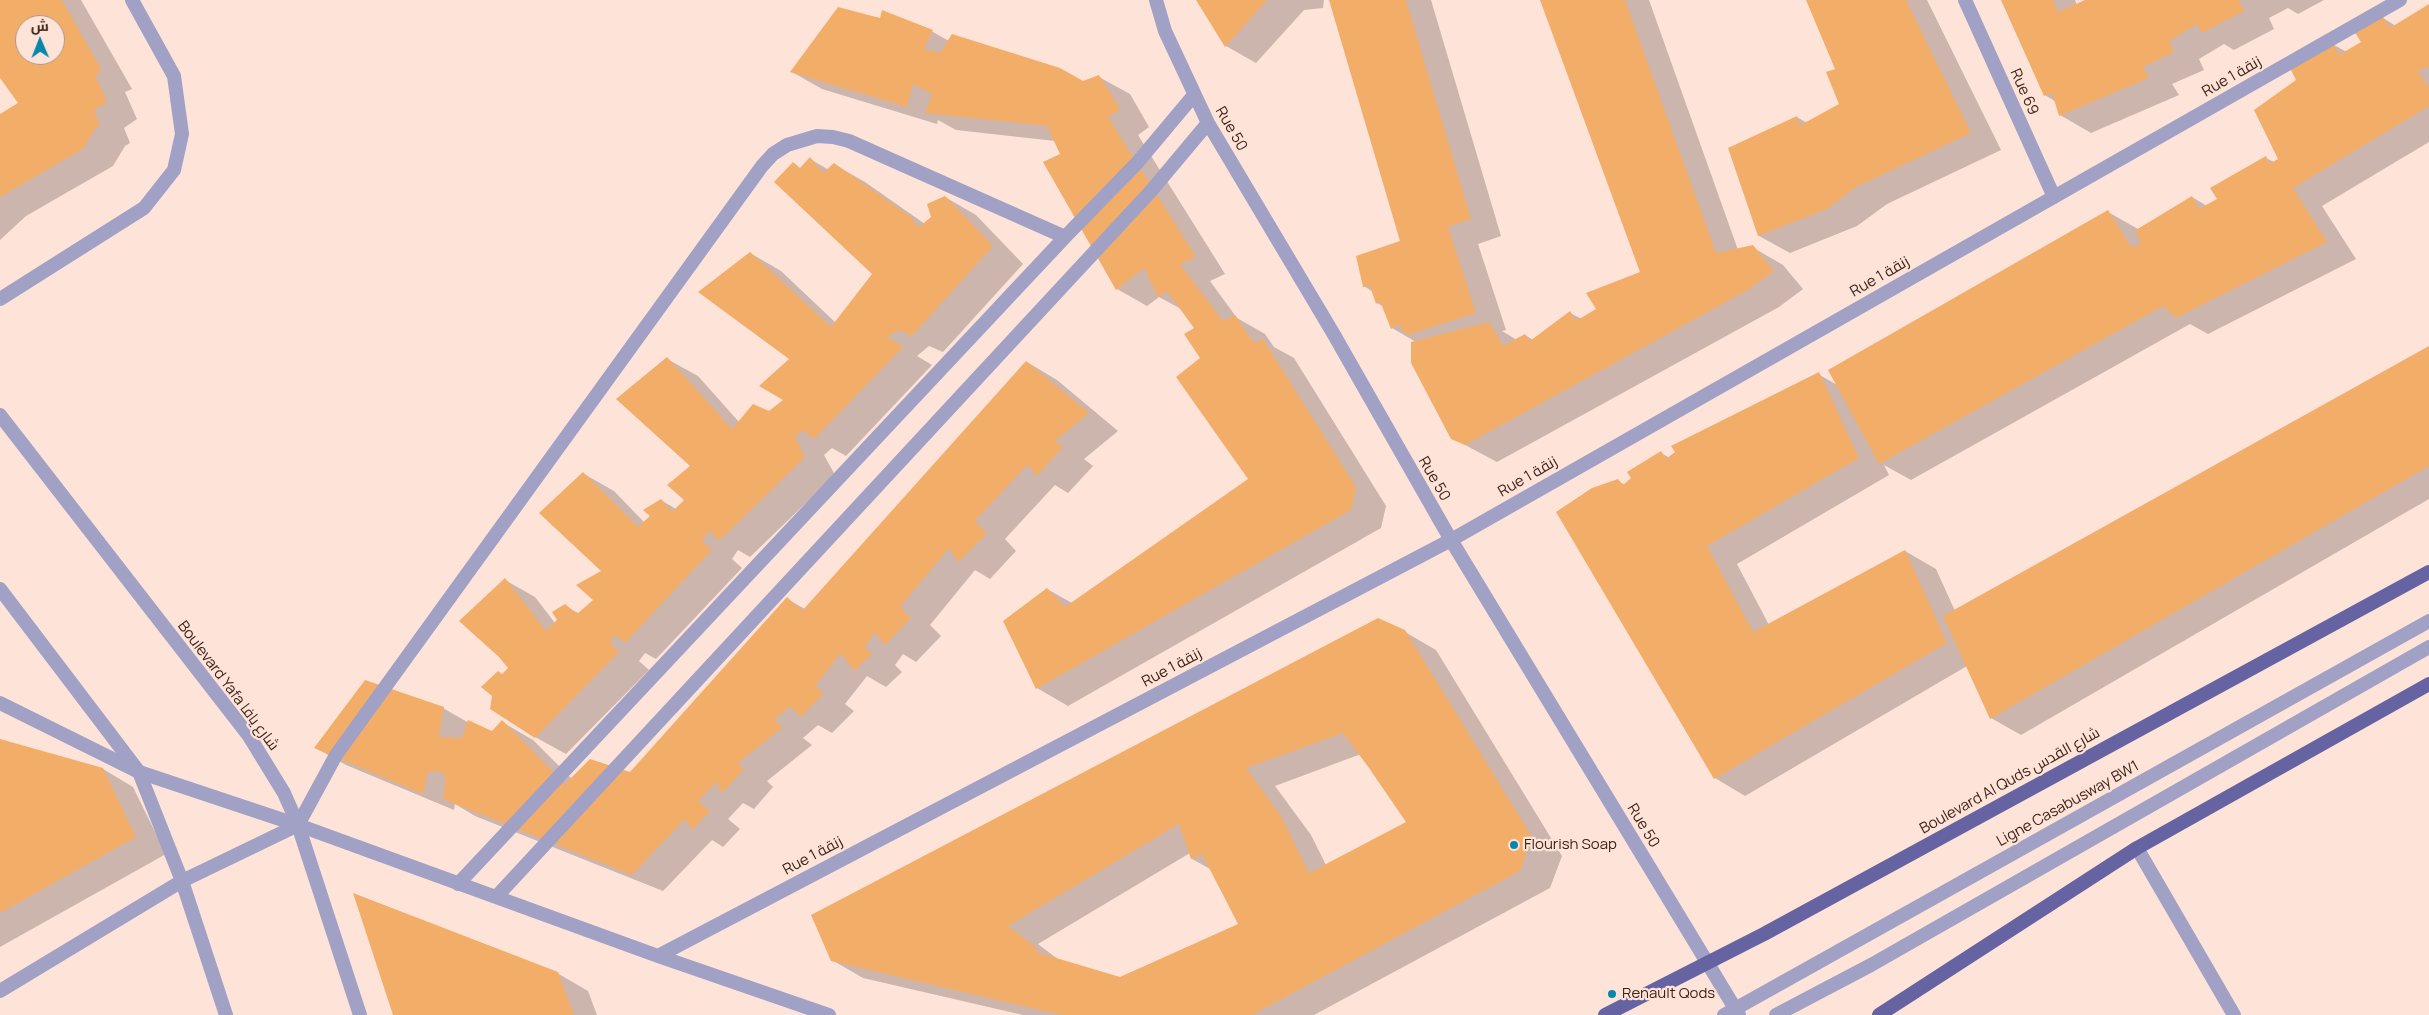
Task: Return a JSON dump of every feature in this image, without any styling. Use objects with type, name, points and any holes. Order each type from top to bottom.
[{"type":"main road","name":"Boulevard Al Quds شارع القدس","points":[[1605,1015],[1764,934],[2429,572]]},
{"type":"main road","points":[[1879,1015],[2137,848],[2429,684]]},
{"type":"street","points":[[0,298],[144,208],[174,170],[182,134],[174,76],[132,0]]},
{"type":"street","name":"Rue 50","points":[[1156,0],[1165,31],[1208,123],[1333,333],[1451,540],[1707,963],[1733,1013]]},
{"type":"street","name":"Rue 69","points":[[1965,0],[2054,197]]},
{"type":"street","name":"Rue 1 زنقة","points":[[658,956],[1451,540],[2400,0]]},
{"type":"street","points":[[458,884],[1065,237],[1137,163],[1194,95]]},
{"type":"street","points":[[497,896],[1150,191],[1208,123]]},
{"type":"street","points":[[0,990],[182,881],[298,825],[336,755],[762,166],[773,154],[787,145],[817,136],[849,141],[1065,237]]},
{"type":"street","name":"Boulevard Yafa شارع يافا","points":[[0,416],[249,736],[284,793],[298,825],[360,1015]]},
{"type":"street","points":[[0,589],[139,772],[182,881],[226,1015]]},
{"type":"street","name":"Ligne Casabusway BW1","points":[[1733,1013],[2429,621]]},
{"type":"street","points":[[1776,1015],[1871,965],[2429,647]]},
{"type":"street","points":[[0,703],[139,772],[298,825],[658,956],[829,1015]]},
{"type":"street","points":[[2137,848],[2234,1015]]},
{"type":"building","points":[[0,0],[62,0],[102,71],[95,75],[107,102],[94,110],[100,125],[95,129],[83,149],[0,197],[0,114],[18,103],[0,78]]},
{"type":"building","points":[[1196,0],[1267,0],[1225,47]]},
{"type":"building","points":[[1329,0],[1406,0],[1471,219],[1448,227],[1476,313],[1407,335],[1398,324],[1391,329],[1380,301],[1376,304],[1370,286],[1363,287],[1356,256],[1400,241]]},
{"type":"building","points":[[1540,0],[1625,0],[1716,253],[1753,245],[1774,271],[1748,290],[1465,445],[1451,439],[1411,363],[1411,342],[1489,322],[1503,346],[1525,334],[1530,341],[1570,311],[1576,321],[1596,309],[1586,293],[1640,272]]},
{"type":"building","points":[[1806,0],[1906,0],[1971,133],[1856,187],[1827,209],[1758,236],[1728,148],[1797,116],[1799,126],[1839,104],[1826,72],[1835,69]]},
{"type":"building","points":[[2001,0],[2053,0],[2058,12],[2085,0],[2239,0],[2244,11],[2202,33],[2197,24],[2169,41],[2174,52],[2143,67],[2149,78],[2059,116],[2052,93],[2044,96]]},
{"type":"building","points":[[2429,4],[2429,67],[2417,70],[2429,88],[2429,106],[2293,188],[2327,242],[2176,318],[2163,306],[1879,464],[1828,370],[2108,210],[2131,247],[2141,244],[2136,230],[2192,196],[2199,209],[2217,199],[2210,188],[2266,156],[2269,164],[2278,159],[2254,110],[2296,80],[2290,68],[2334,43],[2339,55],[2361,42],[2354,31],[2383,17],[2390,28]]},
{"type":"building","points":[[838,7],[880,18],[882,10],[933,30],[924,49],[940,53],[952,34],[1060,68],[1083,81],[1099,75],[1120,109],[1108,117],[1196,257],[1180,264],[1223,321],[1235,315],[1254,343],[1263,339],[1356,487],[1351,510],[1036,689],[1003,621],[1047,588],[1065,607],[1248,479],[1176,377],[1200,358],[1184,334],[1194,328],[1167,291],[1158,297],[1144,268],[1116,290],[1043,162],[1060,154],[1047,126],[925,113],[932,94],[913,84],[907,107],[790,72]]},
{"type":"building","points":[[810,157],[823,173],[834,163],[911,217],[918,228],[931,217],[927,204],[945,196],[993,246],[912,336],[898,330],[887,337],[903,347],[814,439],[803,430],[795,437],[805,457],[719,541],[709,530],[702,541],[712,550],[625,643],[615,634],[610,643],[619,652],[535,738],[490,709],[492,696],[481,687],[498,671],[502,674],[508,668],[499,657],[459,621],[505,578],[546,631],[557,620],[552,612],[565,604],[577,614],[593,600],[576,585],[601,571],[539,513],[583,472],[638,527],[650,516],[643,510],[661,499],[672,512],[684,500],[667,485],[690,466],[616,399],[667,357],[732,429],[753,404],[769,411],[783,400],[759,386],[789,359],[698,292],[750,252],[831,327],[872,274],[774,182],[793,162],[800,168]]},
{"type":"building","points":[[2429,346],[2429,466],[1990,719],[1943,616]]},
{"type":"building","points":[[1026,361],[1089,413],[1055,441],[1063,447],[1037,476],[1027,465],[975,521],[987,533],[959,562],[949,548],[900,607],[911,618],[885,645],[875,632],[865,647],[872,654],[854,671],[841,653],[815,686],[824,693],[801,717],[790,706],[774,720],[783,727],[738,763],[744,769],[722,793],[716,782],[698,801],[710,811],[692,830],[685,819],[632,875],[443,799],[446,777],[439,771],[428,772],[423,794],[314,748],[365,680],[444,707],[439,737],[462,738],[468,720],[492,731],[502,720],[565,784],[590,759],[630,772],[787,597],[802,611]]},
{"type":"building","points":[[1819,372],[1859,458],[1707,546],[1753,632],[1905,550],[1947,643],[1714,779],[1556,512],[1592,488],[1618,479],[1623,485],[1631,478],[1627,472],[1661,451],[1666,459],[1675,452],[1671,446]]},
{"type":"building","points":[[1378,618],[1405,630],[1532,837],[1520,871],[1252,1015],[1061,1015],[831,961],[811,915]],"holes":[[[1343,733],[1406,822],[1309,873],[1281,816],[1246,768]],[[1179,824],[1191,859],[1202,854],[1238,924],[1120,977],[1036,952],[1037,948],[1008,926]]]},
{"type":"building","points":[[0,739],[103,768],[136,837],[0,913]]},
{"type":"building","points":[[353,893],[558,972],[574,1015],[393,1015]]},
{"type":"place","name":"Flourish Soap","points":[[1514,845]]},
{"type":"place","name":"Renault Qods","points":[[1612,994]]}]
